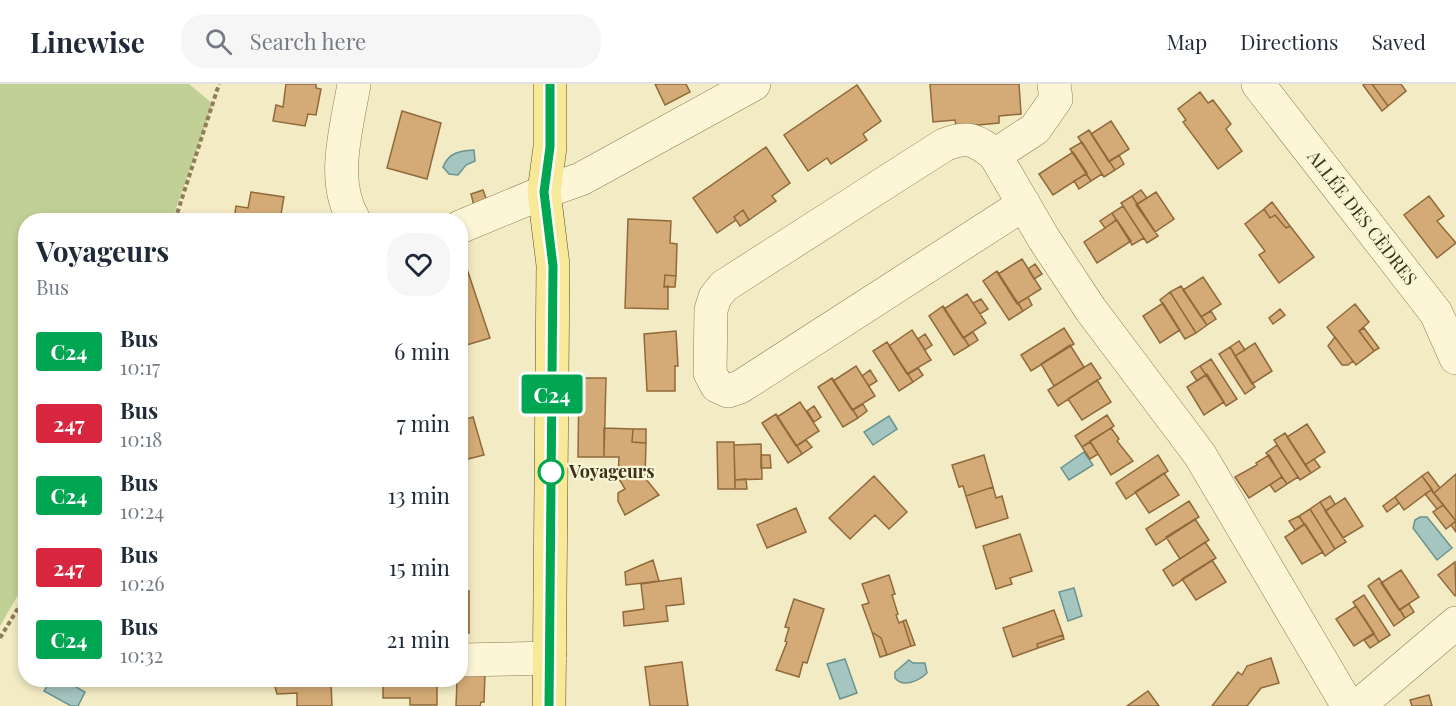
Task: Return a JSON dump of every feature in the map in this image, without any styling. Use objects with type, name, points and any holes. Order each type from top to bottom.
[{"type":"main road","points":[[549,706],[553,266],[544,192],[550,147],[550,84]]},
{"type":"street","points":[[351,213],[343,191],[342,162],[354,84]]},
{"type":"street","points":[[468,224],[581,179],[754,84]]},
{"type":"street","points":[[995,155],[1035,129],[1056,99],[1054,84]]},
{"type":"street","name":"ALLÉE DES CÈDRES","points":[[1258,84],[1436,313],[1456,358]]},
{"type":"street","points":[[1024,204],[740,387],[728,392],[717,386],[710,373],[711,310],[715,297],[724,286],[944,145],[959,139],[977,141],[995,155],[1024,204],[1044,239],[1091,310],[1200,455],[1348,706]]},
{"type":"street","points":[[1358,706],[1456,623]]},
{"type":"street","points":[[468,660],[550,658]]},
{"type":"path","points":[[178,213],[219,84]]},
{"type":"path","points":[[0,638],[18,608]]},
{"type":"green space","points":[[0,84],[189,84],[213,104],[174,213],[18,213],[18,595],[0,626]]},
{"type":"water","points":[[474,150],[475,161],[466,165],[458,175],[449,174],[443,167],[452,155]]},
{"type":"water","points":[[889,416],[897,429],[873,445],[864,432]]},
{"type":"water","points":[[1084,452],[1093,465],[1069,480],[1061,468]]},
{"type":"water","points":[[1427,517],[1452,548],[1437,560],[1413,528],[1415,520]]},
{"type":"water","points":[[1074,588],[1082,616],[1068,621],[1059,592]]},
{"type":"water","points":[[845,659],[857,693],[840,699],[827,664]]},
{"type":"water","points":[[909,660],[913,663],[925,663],[927,673],[915,681],[902,683],[895,678],[895,672]]},
{"type":"water","points":[[47,687],[76,687],[85,692],[78,706],[71,706],[44,691]]},
{"type":"building","points":[[286,84],[316,84],[316,88],[321,89],[316,115],[308,114],[305,126],[273,121],[276,105],[283,107]]},
{"type":"building","points":[[655,84],[686,84],[690,92],[665,105]]},
{"type":"building","points":[[930,84],[1019,84],[1021,114],[999,116],[999,123],[956,127],[955,120],[933,122]]},
{"type":"building","points":[[1372,84],[1388,106],[1382,111],[1363,85]]},
{"type":"building","points":[[1372,84],[1401,84],[1406,91],[1388,106]]},
{"type":"building","points":[[857,85],[881,121],[863,134],[867,140],[831,164],[827,158],[808,171],[784,135]]},
{"type":"building","points":[[1200,92],[1208,103],[1213,100],[1231,124],[1226,129],[1242,151],[1218,169],[1183,122],[1186,120],[1178,109]]},
{"type":"building","points":[[402,111],[441,123],[427,179],[387,168]]},
{"type":"building","points":[[1111,121],[1129,149],[1109,162],[1091,134]]},
{"type":"building","points":[[1089,130],[1115,170],[1104,177],[1078,137]]},
{"type":"building","points":[[1082,142],[1102,174],[1091,181],[1070,149]]},
{"type":"building","points":[[766,147],[790,183],[772,196],[776,201],[749,220],[743,210],[734,217],[736,220],[717,233],[693,198]]},
{"type":"building","points":[[1073,152],[1087,173],[1053,195],[1039,174]]},
{"type":"building","points":[[1119,155],[1124,164],[1115,170],[1109,161]]},
{"type":"building","points":[[1086,174],[1091,181],[1079,189],[1074,181]]},
{"type":"building","points":[[483,190],[487,201],[474,206],[471,194]]},
{"type":"building","points":[[1141,190],[1147,198],[1137,204],[1132,196]]},
{"type":"building","points":[[251,192],[284,197],[281,213],[235,213],[236,206],[248,208]]},
{"type":"building","points":[[1156,192],[1174,219],[1155,232],[1136,205]]},
{"type":"building","points":[[1132,196],[1158,236],[1147,243],[1121,203]]},
{"type":"building","points":[[1429,196],[1444,216],[1437,221],[1456,243],[1437,258],[1404,215]]},
{"type":"building","points":[[1272,202],[1290,226],[1286,228],[1275,215],[1270,218],[1264,209]]},
{"type":"building","points":[[1123,206],[1144,238],[1132,245],[1112,213]]},
{"type":"building","points":[[1264,209],[1270,218],[1275,215],[1286,228],[1290,226],[1314,257],[1279,283],[1259,255],[1265,251],[1245,224]]},
{"type":"building","points":[[743,210],[749,220],[740,226],[734,217]]},
{"type":"building","points":[[1112,213],[1116,220],[1105,228],[1100,221]]},
{"type":"building","points":[[628,219],[671,221],[670,243],[677,244],[676,276],[665,275],[664,287],[668,286],[668,309],[625,308]]},
{"type":"building","points":[[1117,220],[1131,241],[1097,263],[1084,242]]},
{"type":"building","points":[[1022,259],[1041,289],[1017,304],[998,274]]},
{"type":"building","points":[[1035,264],[1042,274],[1034,279],[1028,269]]},
{"type":"building","points":[[997,271],[1023,311],[1009,320],[983,281]]},
{"type":"building","points":[[468,272],[490,338],[468,345]]},
{"type":"building","points":[[665,275],[676,276],[675,287],[664,287]]},
{"type":"building","points":[[1203,277],[1221,304],[1201,317],[1183,290]]},
{"type":"building","points":[[1181,286],[1207,325],[1196,333],[1170,292]]},
{"type":"building","points":[[1170,292],[1196,333],[1185,339],[1160,300]]},
{"type":"building","points":[[967,294],[986,323],[963,338],[944,309]]},
{"type":"building","points":[[1028,297],[1032,305],[1023,311],[1018,303]]},
{"type":"building","points":[[981,299],[988,309],[980,314],[973,303]]},
{"type":"building","points":[[1163,303],[1180,330],[1160,343],[1143,316]]},
{"type":"building","points":[[1355,304],[1369,322],[1359,331],[1374,351],[1356,365],[1327,327]]},
{"type":"building","points":[[943,306],[969,346],[954,355],[929,316]]},
{"type":"building","points":[[1280,309],[1285,315],[1273,324],[1269,318]]},
{"type":"building","points":[[1211,311],[1216,319],[1207,325],[1201,317]]},
{"type":"building","points":[[1064,328],[1074,344],[1031,371],[1021,355]]},
{"type":"building","points":[[1364,328],[1379,348],[1374,351],[1359,331]]},
{"type":"building","points":[[912,330],[931,360],[907,374],[889,346]]},
{"type":"building","points":[[676,331],[678,366],[675,366],[675,391],[647,391],[644,334]]},
{"type":"building","points":[[973,332],[978,340],[969,346],[964,338]]},
{"type":"building","points":[[925,334],[932,345],[925,350],[918,339]]},
{"type":"building","points":[[1335,337],[1353,361],[1348,365],[1342,365],[1328,346]]},
{"type":"building","points":[[1239,341],[1245,350],[1235,356],[1230,347]]},
{"type":"building","points":[[887,342],[913,382],[899,391],[873,351]]},
{"type":"building","points":[[1255,343],[1272,371],[1252,384],[1235,356]]},
{"type":"building","points":[[1070,345],[1084,367],[1054,386],[1041,364]]},
{"type":"building","points":[[1230,347],[1255,387],[1245,394],[1219,354]]},
{"type":"building","points":[[1211,359],[1237,399],[1226,406],[1200,366]]},
{"type":"building","points":[[1091,363],[1101,378],[1058,406],[1048,390]]},
{"type":"building","points":[[856,366],[875,396],[852,410],[833,381]]},
{"type":"building","points":[[1200,366],[1206,375],[1197,381],[1191,372]]},
{"type":"building","points":[[918,368],[923,375],[913,382],[908,374]]},
{"type":"building","points":[[870,370],[877,381],[869,386],[862,376]]},
{"type":"building","points":[[1207,374],[1224,402],[1204,415],[1187,387]]},
{"type":"building","points":[[579,378],[606,378],[604,457],[578,457]]},
{"type":"building","points":[[832,378],[858,418],[843,427],[818,387]]},
{"type":"building","points":[[1097,380],[1111,402],[1082,420],[1068,399]]},
{"type":"building","points":[[800,402],[819,431],[796,446],[777,417]]},
{"type":"building","points":[[863,404],[867,411],[858,418],[853,410]]},
{"type":"building","points":[[814,406],[821,417],[814,422],[807,411]]},
{"type":"building","points":[[776,414],[802,454],[788,463],[762,423]]},
{"type":"building","points":[[1107,415],[1114,426],[1082,447],[1075,436]]},
{"type":"building","points":[[473,417],[484,455],[468,459],[468,419]]},
{"type":"building","points":[[1307,424],[1325,452],[1305,465],[1287,437]]},
{"type":"building","points":[[604,428],[633,429],[632,442],[646,443],[645,478],[659,495],[625,515],[618,501],[618,493],[625,489],[618,477],[619,457],[604,457]]},
{"type":"building","points":[[1111,428],[1119,439],[1117,441],[1133,461],[1111,475],[1090,441]]},
{"type":"building","points":[[633,429],[646,429],[646,443],[632,442]]},
{"type":"building","points":[[1285,433],[1311,473],[1300,480],[1274,440]]},
{"type":"building","points":[[806,440],[812,447],[802,454],[797,446]]},
{"type":"building","points":[[717,442],[734,442],[735,489],[718,489]]},
{"type":"building","points":[[1090,442],[1098,454],[1090,459],[1082,447]]},
{"type":"building","points":[[761,444],[762,479],[735,480],[734,445]]},
{"type":"building","points":[[1277,445],[1298,477],[1287,484],[1266,453]]},
{"type":"building","points":[[761,455],[770,455],[771,468],[761,468]]},
{"type":"building","points":[[984,455],[993,487],[966,496],[963,486],[959,487],[952,465]]},
{"type":"building","points":[[1158,455],[1168,471],[1126,499],[1116,483]]},
{"type":"building","points":[[1269,455],[1282,477],[1249,498],[1235,477],[1257,465],[1256,463]]},
{"type":"building","points":[[1314,459],[1320,467],[1311,473],[1305,465]]},
{"type":"building","points":[[1428,472],[1440,488],[1434,493],[1422,476]]},
{"type":"building","points":[[1164,473],[1179,495],[1149,513],[1135,492]]},
{"type":"building","points":[[1456,474],[1456,521],[1434,493]]},
{"type":"building","points":[[874,476],[907,512],[889,529],[875,515],[850,539],[829,518]]},
{"type":"building","points":[[1422,476],[1432,489],[1404,510],[1395,497]]},
{"type":"building","points":[[1282,477],[1287,484],[1275,492],[1270,485]]},
{"type":"building","points":[[746,479],[747,489],[735,489],[735,480]]},
{"type":"building","points":[[993,487],[996,498],[1002,496],[1008,518],[976,528],[966,496]]},
{"type":"building","points":[[1431,490],[1443,505],[1437,509],[1425,494]]},
{"type":"building","points":[[1330,496],[1335,504],[1326,511],[1320,502]]},
{"type":"building","points":[[1395,497],[1399,503],[1387,512],[1383,506]]},
{"type":"building","points":[[1345,498],[1363,526],[1343,538],[1325,511]]},
{"type":"building","points":[[1189,501],[1199,517],[1156,545],[1146,529]]},
{"type":"building","points":[[1320,502],[1346,542],[1335,549],[1310,509]]},
{"type":"building","points":[[1443,505],[1456,521],[1446,529],[1433,512]]},
{"type":"building","points":[[796,508],[806,532],[767,548],[757,525]]},
{"type":"building","points":[[1310,509],[1335,549],[1325,556],[1299,516]]},
{"type":"building","points":[[1299,516],[1304,524],[1295,530],[1289,521]]},
{"type":"building","points":[[1195,519],[1209,540],[1180,559],[1166,537]]},
{"type":"building","points":[[1456,521],[1456,532],[1451,525]]},
{"type":"building","points":[[1305,524],[1323,552],[1302,564],[1285,537]]},
{"type":"building","points":[[1020,534],[1032,571],[1010,578],[1012,584],[996,589],[983,546]]},
{"type":"building","points":[[1205,542],[1216,558],[1173,586],[1163,570]]},
{"type":"building","points":[[653,560],[659,581],[626,585],[625,572]]},
{"type":"building","points":[[1212,560],[1226,582],[1196,600],[1182,579]]},
{"type":"building","points":[[1455,562],[1456,595],[1455,596],[1438,575]]},
{"type":"building","points":[[1401,570],[1419,597],[1399,610],[1381,583]]},
{"type":"building","points":[[889,575],[895,594],[892,595],[898,614],[896,615],[899,623],[903,621],[911,646],[887,655],[881,638],[872,632],[862,605],[869,603],[862,584]]},
{"type":"building","points":[[681,578],[684,604],[666,606],[668,621],[624,626],[623,612],[644,609],[641,584]]},
{"type":"building","points":[[1379,578],[1405,618],[1394,626],[1368,586]]},
{"type":"building","points":[[468,591],[469,591],[468,633]]},
{"type":"building","points":[[1364,595],[1390,635],[1379,642],[1353,602]]},
{"type":"building","points":[[794,599],[824,609],[807,663],[803,662],[799,677],[776,670],[787,642],[785,641],[789,628],[785,627]]},
{"type":"building","points":[[1409,604],[1414,612],[1405,618],[1400,610]]},
{"type":"building","points":[[1356,606],[1374,633],[1354,646],[1336,619]]},
{"type":"building","points":[[1054,610],[1063,635],[1037,644],[1038,648],[1013,657],[1003,628]]},
{"type":"building","points":[[906,620],[915,645],[911,646],[903,621]]},
{"type":"building","points":[[872,632],[881,638],[887,655],[880,657]]},
{"type":"building","points":[[1374,634],[1379,642],[1370,648],[1364,640]]},
{"type":"building","points":[[1063,635],[1064,639],[1038,648],[1037,644]]},
{"type":"building","points":[[1271,658],[1279,683],[1261,688],[1247,706],[1212,706],[1238,672],[1242,675],[1247,666]]},
{"type":"building","points":[[682,662],[688,706],[650,706],[645,667]]},
{"type":"building","points":[[468,671],[485,672],[484,702],[481,702],[480,706],[456,706],[457,687],[468,687]]},
{"type":"building","points":[[275,687],[331,687],[332,706],[297,706],[297,693],[277,694]]},
{"type":"building","points":[[383,687],[437,687],[437,705],[410,705],[410,698],[383,698]]},
{"type":"building","points":[[1148,691],[1159,706],[1127,706]]},
{"type":"building","points":[[1429,695],[1432,706],[1412,706],[1410,700]]},
{"type":"bus line","name":"C24","points":[[549,706],[553,266],[544,192],[550,147],[550,84]]},
{"type":"place","name":"Voyageurs","points":[[551,472]]}]
